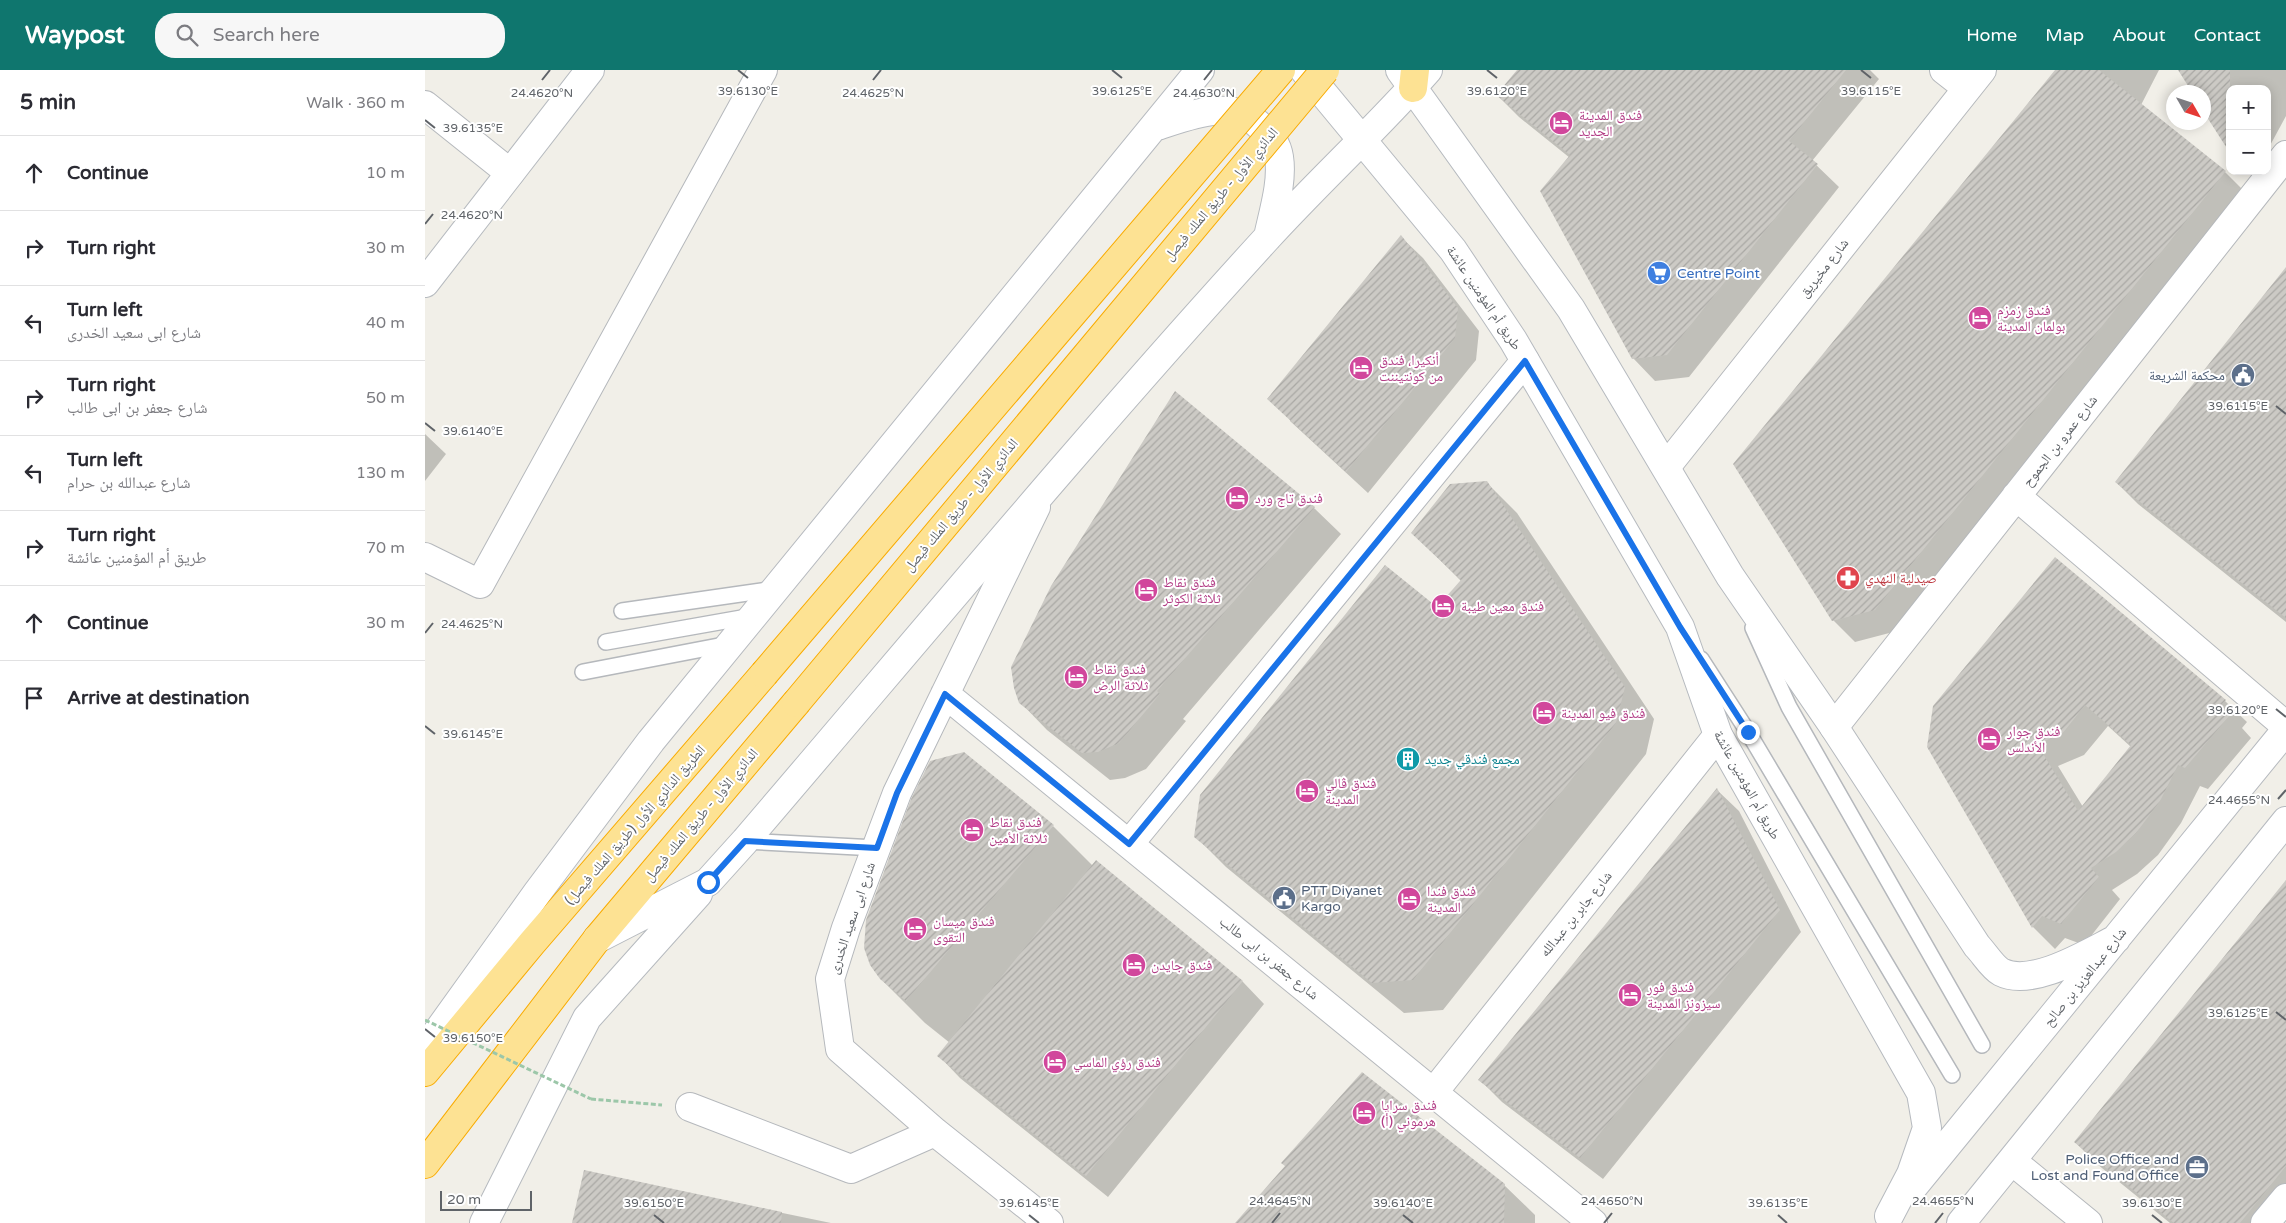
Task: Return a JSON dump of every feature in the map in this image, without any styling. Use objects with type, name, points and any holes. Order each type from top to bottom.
[{"type":"highway","name":"الطريق الدائري الأول (طريق الملك فيصل)","points":[[425,1072],[539,936],[1281,70]]},
{"type":"highway","name":"الدائري الأول - طريق الملك فيصل","points":[[425,1164],[597,939],[1325,70]]},
{"type":"street","points":[[425,283],[590,70]]},
{"type":"street","points":[[425,557],[480,584],[763,70]]},
{"type":"street","points":[[425,1049],[543,885],[651,742],[1200,70]]},
{"type":"street","name":"طريق أم المؤمنين عائشة","points":[[1304,70],[1453,250],[1525,361],[1680,627],[1718,735],[1921,1093],[1927,1128],[1911,1174],[1886,1220]]},
{"type":"street","points":[[1944,70],[1974,79]]},
{"type":"street","points":[[484,1223],[587,1018],[745,841],[1043,492],[1268,237],[1361,140],[1414,74],[1571,309],[1730,576],[1833,727],[1977,946],[2000,972],[2026,977],[2070,962],[2116,939]]},
{"type":"street","name":"شارع مخيريق","points":[[1666,467],[1974,79]]},
{"type":"street","points":[[425,105],[511,172]]},
{"type":"street","points":[[1154,127],[1205,111],[1232,110],[1258,123],[1274,140],[1279,158],[1277,192],[1268,237]]},
{"type":"street","name":"شارع عمرو بن الجموح","points":[[1833,727],[2286,155]]},
{"type":"street","points":[[1129,844],[1525,361]]},
{"type":"street","name":"شارع ابى سعيد الخدرى","points":[[1043,492],[897,793],[846,928],[830,979],[840,1049],[935,1132],[1049,1223]]},
{"type":"street","points":[[2016,496],[2286,726]]},
{"type":"street","name":"شارع جعفر بن ابى طالب","points":[[945,694],[1433,1092],[1586,1221]]},
{"type":"street","name":"شارع عبدالعزيز بن صالح","points":[[1886,1220],[2286,730]]},
{"type":"street","name":"شارع جابر بن عبدالله","points":[[1433,1092],[1718,735]]},
{"type":"street","points":[[1961,1223],[2286,821]]},
{"type":"street","points":[[597,939],[708,882]]},
{"type":"street","points":[[690,1107],[851,1169],[935,1132]]},
{"type":"street","points":[[2012,1161],[2088,1223]]},
{"type":"street","points":[[2265,1223],[2286,1198]]},
{"type":"lane","points":[[1730,576],[1789,707],[1982,1045]]},
{"type":"lane","points":[[622,611],[776,589]]},
{"type":"lane","points":[[606,642],[755,616]]},
{"type":"lane","points":[[1680,627],[1748,732],[1952,1075]]},
{"type":"lane","points":[[583,672],[733,643]]},
{"type":"lane","points":[[745,841],[877,848]]},
{"type":"path","points":[[425,1020],[591,1099],[690,1107]]},
{"type":"building","name":"Centre Point","points":[[1517,70],[1846,70],[1789,141],[1818,164],[1667,355],[1632,359],[1540,191],[1570,155],[1496,95]]},
{"type":"building","name":"فندق زمزم بولمان المدينة","points":[[2055,70],[2099,70],[2166,123],[2166,130],[2174,130],[2226,171],[1875,610],[1832,621],[1733,464]]},
{"type":"building","points":[[2178,70],[2230,70],[2230,85],[2226,85],[2226,147],[2211,123],[2211,85],[2188,85]]},
{"type":"building","name":"أنكيرا، فندق من كونتيننت","points":[[1401,235],[1458,308],[1455,338],[1346,472],[1267,399]]},
{"type":"building","name":"محكمة الشريعة","points":[[2286,267],[2286,618],[2115,482]]},
{"type":"building","points":[[1175,391],[1315,507],[1157,691],[1160,694],[1119,743],[1098,752],[1082,753],[1019,703],[1014,688],[1011,667],[1051,586]]},
{"type":"building","name":"مجمع فندقي جديد","points":[[1487,481],[1625,687],[1616,723],[1413,980],[1372,983],[1194,837],[1200,795],[1385,565],[1437,607],[1461,580],[1411,533],[1450,484]]},
{"type":"building","name":"فندق جوار الأندلس","points":[[2055,557],[2226,700],[2220,707],[2230,715],[2185,768],[2178,765],[2160,801],[2136,833],[2116,852],[2091,868],[2099,877],[2061,924],[2042,916],[2032,928],[1927,747],[1933,706]],"holes":[[[2085,705],[2131,745],[2078,811],[2037,744],[2062,734]]]},
{"type":"building","points":[[964,752],[1054,825],[906,1001],[880,979],[870,965],[864,948],[866,920],[911,799],[930,761]]},
{"type":"building","name":"فندق فور سيزونز المدينة","points":[[1717,788],[1780,910],[1580,1158],[1478,1080]]},
{"type":"building","points":[[1096,860],[1243,981],[1086,1176],[937,1056]]},
{"type":"building","points":[[2286,880],[2286,1166],[2240,1223],[2174,1223],[2074,1142]]},
{"type":"building","points":[[1362,1072],[1505,1184],[1504,1223],[1235,1223],[1285,1166],[1281,1163]]},
{"type":"building","points":[[584,1170],[782,1212],[781,1223],[572,1223]]},
{"type":"place","name":"فندق المدينة الجديد","points":[[1561,123]]},
{"type":"place","name":"Centre Point","points":[[1659,273]]},
{"type":"place","name":"فندق زمزم بولمان المدينة","points":[[1980,318]]},
{"type":"place","name":"أنكيرا، فندق من كونتيننت","points":[[1361,368]]},
{"type":"place","name":"محكمة الشريعة","points":[[2243,375]]},
{"type":"place","name":"فندق تاج ورد","points":[[1237,498]]},
{"type":"place","name":"صيدلية النهدي","points":[[1848,578]]},
{"type":"place","name":"فندق نقاط ثلاثة الكوثر","points":[[1146,590]]},
{"type":"place","name":"فندق معين طيبة","points":[[1443,606]]},
{"type":"place","name":"فندق نقاط ثلاثة الرض","points":[[1076,677]]},
{"type":"place","name":"فندق فيو المدينة","points":[[1544,713]]},
{"type":"place","name":"فندق جوار الأندلس","points":[[1989,739]]},
{"type":"place","name":"مجمع فندقي جديد","points":[[1408,759]]},
{"type":"place","name":"فندق ڤالي المدينة","points":[[1307,791]]},
{"type":"place","name":"فندق نقاط ثلاثة الأمين","points":[[972,830]]},
{"type":"place","name":"PTT Diyanet Kargo","points":[[1284,898]]},
{"type":"place","name":"فندق فندا المدينة","points":[[1409,899]]},
{"type":"place","name":"فندق ميسان التقوى","points":[[915,929]]},
{"type":"place","name":"فندق جايدن","points":[[1134,965]]},
{"type":"place","name":"فندق فور سيزونز المدينة","points":[[1630,995]]},
{"type":"place","name":"فندق رؤي الماسي","points":[[1055,1062]]},
{"type":"place","name":"فندق سرايا هرموني (أ)","points":[[1364,1113]]},
{"type":"place","name":"Police Office and Lost and Found Office","points":[[2197,1167]]},
{"type":"route","points":[[708,882],[745,841],[877,848],[897,793],[945,694],[1129,844],[1525,361],[1680,627],[1748,732]]}]
